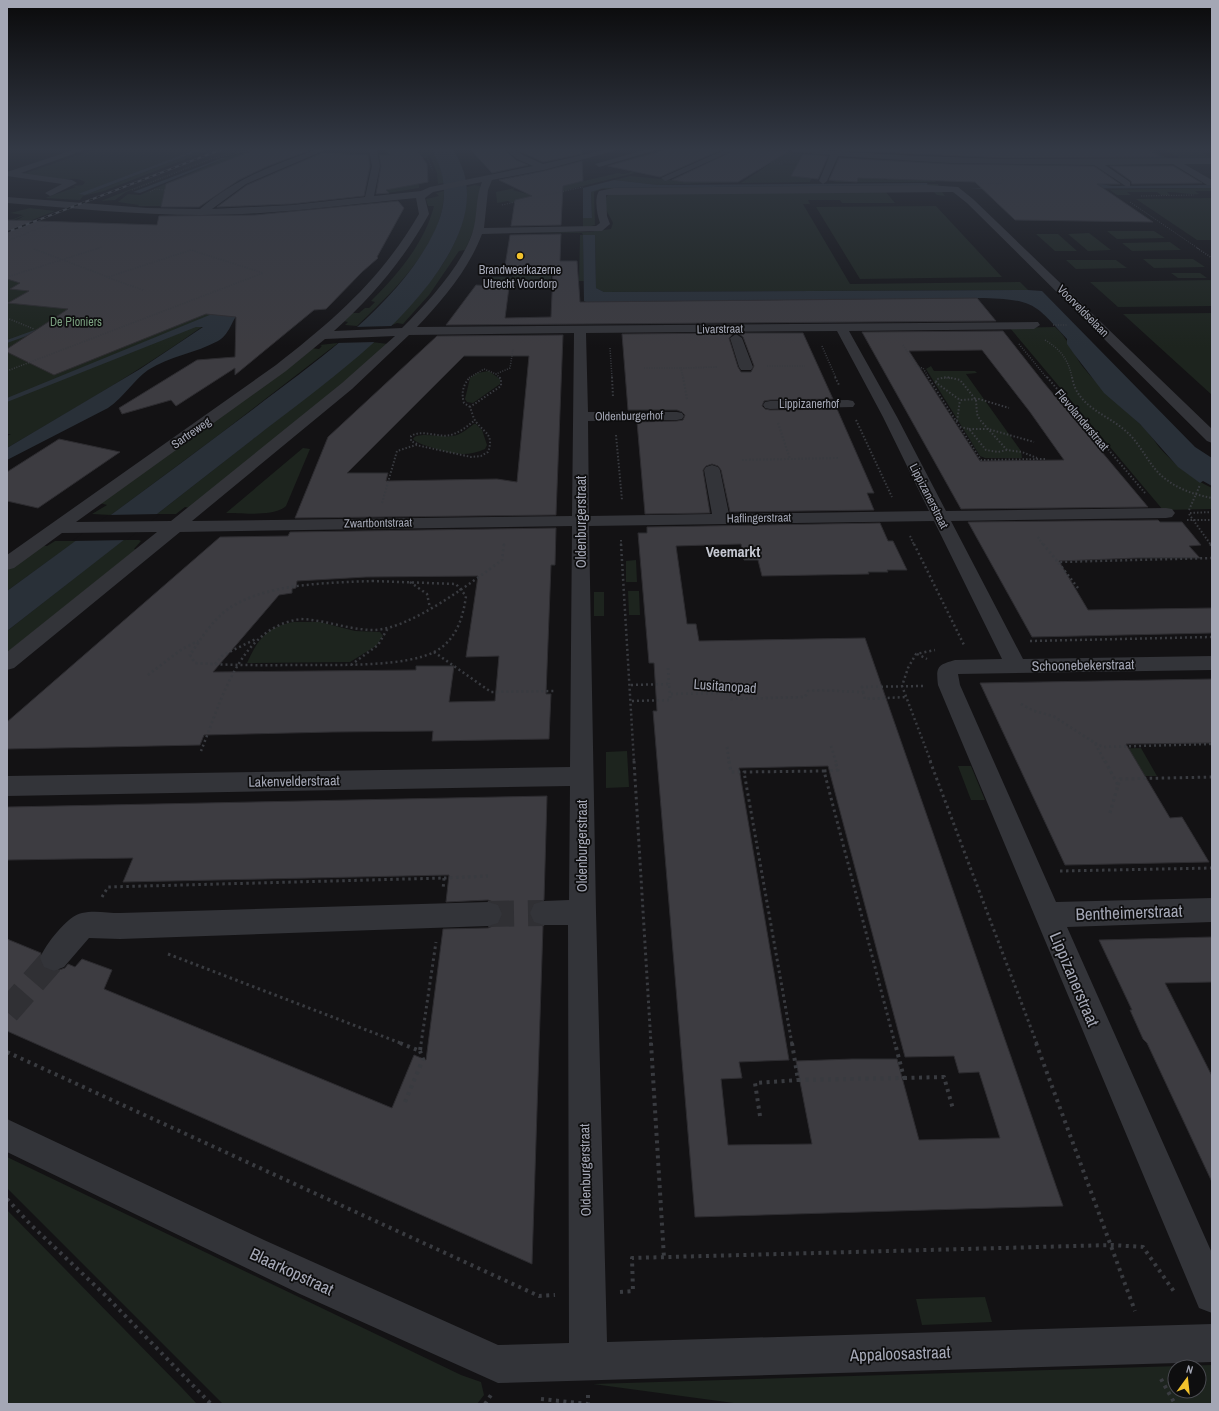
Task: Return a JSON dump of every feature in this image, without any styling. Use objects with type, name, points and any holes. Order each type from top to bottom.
[{"type":"street","points":[[174,222],[319,216]]},
{"type":"street","name":"Sartreweg","points":[[7,564],[328,334],[382,278],[403,252],[423,216]]},
{"type":"street","points":[[7,663],[336,394],[398,333],[432,304],[460,266],[478,231],[481,216]]},
{"type":"street","name":"Voorveldselaan","points":[[478,231],[598,229],[605,224],[602,216]]},
{"type":"street","name":"Voorveldselaan","points":[[985,216],[1212,438]]},
{"type":"street","name":"Livarstraat","points":[[398,333],[423,331],[841,327],[1007,330],[1034,325]]},
{"type":"street","name":"Lippizanerstraat","points":[[841,327],[890,417],[938,515],[1016,666]]},
{"type":"street","name":"Oldenburgerstraat","points":[[580,330],[582,912],[588,1362]]},
{"type":"street","points":[[328,334],[398,333]]},
{"type":"street","points":[[736,338],[746,367]]},
{"type":"street","name":"Lippizanerhof","points":[[771,405],[848,404]]},
{"type":"street","name":"Oldenburgerhof","points":[[580,417],[677,416]]},
{"type":"street","points":[[712,470],[721,518]]},
{"type":"street","points":[[938,515],[1164,513]]},
{"type":"street","name":"Haflingerstraat","points":[[581,520],[938,515]]},
{"type":"street","name":"Zwartbontstraat","points":[[175,527],[581,520]]},
{"type":"street","points":[[57,528],[175,527]]},
{"type":"street","name":"Schoonebekerstraat","points":[[952,676],[1016,666],[1212,663]]},
{"type":"street","name":"Lippizanerstraat","points":[[952,676],[1047,915],[1212,1295]]},
{"type":"street","name":"Lakenvelderstraat","points":[[7,786],[581,776]]},
{"type":"street","name":"Bentheimerstraat","points":[[1047,915],[1212,910]]},
{"type":"street","points":[[544,913],[582,912]]},
{"type":"street","points":[[54,958],[82,925],[120,926],[488,914]]},
{"type":"street","name":"Blaarkopstraat","points":[[7,1135],[419,1330],[498,1364],[588,1362]]},
{"type":"street","name":"Appaloosastraat","points":[[588,1362],[1212,1343]]},
{"type":"path","points":[[1150,216],[1212,258]]},
{"type":"path","points":[[7,241],[46,225]]},
{"type":"path","points":[[7,276],[102,246]]},
{"type":"path","points":[[34,249],[143,290]]},
{"type":"path","points":[[7,371],[263,273],[191,250],[108,278]]},
{"type":"path","points":[[7,318],[34,329]]},
{"type":"path","points":[[1034,325],[1070,325]]},
{"type":"path","points":[[1007,330],[1022,335],[1042,338],[1055,347],[1070,366],[1077,392],[1084,401],[1127,432],[1141,446],[1165,480],[1212,498]]},
{"type":"path","name":"Flevolanderstraat","points":[[1007,330],[1164,513],[1168,520],[1212,520]]},
{"type":"path","points":[[901,341],[917,367],[923,368],[981,460],[1046,459]]},
{"type":"path","points":[[496,374],[510,368],[513,347]]},
{"type":"path","points":[[610,347],[618,470],[624,513],[620,520],[632,701],[664,1258]]},
{"type":"path","points":[[766,366],[805,366]]},
{"type":"path","points":[[644,368],[718,367]]},
{"type":"path","points":[[470,407],[501,386],[501,379],[496,374],[484,368],[470,375],[465,382],[463,394],[464,403],[470,407],[475,420],[485,429],[491,444],[489,450],[482,455],[472,456],[447,454],[411,441],[411,436],[416,433],[450,435],[464,429],[475,420]]},
{"type":"path","points":[[681,368],[688,406]]},
{"type":"path","points":[[936,382],[937,379],[942,377],[960,380],[976,400],[977,414],[1007,450]]},
{"type":"path","points":[[931,382],[936,382],[960,400],[976,400],[1009,408]]},
{"type":"path","points":[[957,422],[960,400]]},
{"type":"path","points":[[771,405],[790,459]]},
{"type":"path","points":[[960,426],[969,429],[988,429],[1034,442]]},
{"type":"path","points":[[969,429],[986,450],[998,452],[1007,450],[1022,452],[1038,459]]},
{"type":"path","points":[[380,506],[397,451],[417,444]]},
{"type":"path","points":[[742,460],[839,458]]},
{"type":"path","points":[[1200,484],[1188,513],[1212,546]]},
{"type":"path","points":[[215,664],[223,655],[258,637],[268,629],[282,623],[304,619],[363,629],[388,628],[430,608],[462,590],[502,560],[506,521]]},
{"type":"path","points":[[1038,536],[1048,552],[1058,562],[1078,588]]},
{"type":"path","points":[[1058,562],[1212,558]]},
{"type":"path","points":[[409,582],[426,591],[430,598],[430,608]]},
{"type":"path","points":[[409,582],[456,584],[462,590],[466,596],[463,619],[458,630],[447,643],[434,652],[396,662],[351,665],[240,665],[195,663],[190,654],[214,620],[231,607],[247,599],[272,591],[305,585],[409,582]]},
{"type":"path","points":[[351,665],[377,646],[386,635],[388,628]]},
{"type":"path","points":[[201,751],[235,668],[240,665],[245,655],[258,637]]},
{"type":"path","name":"Schoonebekerstraat","points":[[1029,641],[1212,637]]},
{"type":"path","points":[[148,675],[182,649],[199,640]]},
{"type":"path","points":[[434,652],[491,692],[557,691]]},
{"type":"path","points":[[668,668],[670,694]]},
{"type":"path","name":"Lusitanopad","points":[[907,697],[865,699],[862,687],[952,676]]},
{"type":"path","points":[[631,685],[669,684]]},
{"type":"path","name":"Lusitanopad","points":[[632,701],[670,700],[670,694],[730,693],[731,699],[805,697],[804,694],[808,694],[808,691],[823,689],[837,692],[863,692]]},
{"type":"path","points":[[1021,704],[1034,711],[1053,716],[1095,744],[1103,747],[1212,744]]},
{"type":"path","points":[[1095,744],[1118,785]]},
{"type":"path","points":[[727,747],[731,772],[744,772],[838,770],[831,746]]},
{"type":"path","points":[[824,771],[904,1078]]},
{"type":"path","points":[[744,772],[798,1080]]},
{"type":"path","points":[[1110,812],[1120,779],[1212,777]]},
{"type":"path","points":[[1060,871],[1212,868]]},
{"type":"path","points":[[444,878],[488,876]]},
{"type":"path","points":[[405,1102],[423,1059],[420,1051]]},
{"type":"path","points":[[7,1052],[539,1296],[633,1291],[632,1258],[1112,1245],[1143,1247],[1177,1296]]},
{"type":"path","points":[[760,1116],[755,1083],[798,1080],[944,1077],[953,1109]]},
{"type":"path","points":[[7,1198],[31,1225],[106,1295],[211,1404]]},
{"type":"path","points":[[1158,1375],[1175,1404]]},
{"type":"path","points":[[485,1404],[492,1393]]},
{"type":"green space","points":[[21,216],[43,216],[7,230],[7,226],[24,216],[7,222]]},
{"type":"green space","points":[[431,216],[440,216],[436,230],[414,266],[400,283],[357,326],[345,325],[348,322],[343,321],[352,313],[359,313],[365,308],[369,308],[375,302],[371,301],[409,258]]},
{"type":"green space","points":[[464,216],[477,216],[472,235],[465,250],[459,251],[429,295],[403,324],[397,323],[390,326],[431,280],[453,246]]},
{"type":"green space","points":[[592,216],[595,216],[595,225],[583,228],[583,218],[592,218]]},
{"type":"green space","points":[[609,216],[810,216],[850,284],[1020,282],[1028,290],[604,292],[596,288],[595,235],[583,236],[584,281],[579,281],[580,235],[583,235],[582,233],[513,233],[589,232],[611,229],[613,223]]},
{"type":"green space","points":[[821,216],[945,216],[1002,277],[860,279]]},
{"type":"green space","points":[[1161,216],[1212,216],[1212,240],[1197,240]]},
{"type":"green space","points":[[1107,231],[1154,231],[1165,238],[1117,239]]},
{"type":"green space","points":[[1089,233],[1111,250],[1088,251],[1068,234]]},
{"type":"green space","points":[[1036,234],[1058,234],[1077,251],[1055,251]]},
{"type":"green space","points":[[1170,242],[1181,250],[1132,251],[1122,243]]},
{"type":"green space","name":"De Pioniers","points":[[7,248],[229,307],[148,363],[7,448],[7,436],[11,434],[7,434]]},
{"type":"green space","points":[[1143,259],[1193,259],[1205,267],[1154,268]]},
{"type":"green space","points":[[1066,260],[1116,260],[1127,268],[1076,269]]},
{"type":"green space","points":[[551,266],[551,281],[491,282],[492,277],[513,277],[514,272],[541,272]]},
{"type":"green space","points":[[1171,273],[1200,273],[1207,278],[1178,278]]},
{"type":"green space","points":[[1212,280],[1212,306],[1118,307],[1090,282]]},
{"type":"green space","points":[[1212,313],[1212,395],[1123,314]]},
{"type":"green space","points":[[1055,327],[1067,341],[1083,367],[1110,396],[1145,429],[1159,447],[1190,476],[1212,488],[1212,509],[1163,510],[1010,328]]},
{"type":"green space","points":[[372,342],[388,344],[366,364],[190,508],[185,507],[176,514],[157,514],[327,381]]},
{"type":"green space","points":[[338,343],[220,434],[111,515],[92,514],[107,505],[100,503],[311,348],[319,349],[322,346],[320,345]]},
{"type":"green space","points":[[931,366],[934,371],[975,371],[977,373],[966,374],[1021,451],[1022,458],[985,458],[980,456],[926,369]]},
{"type":"green space","points":[[489,371],[500,379],[500,384],[473,403],[467,402],[465,399],[470,378],[477,373]]},
{"type":"green space","points":[[474,424],[482,430],[487,445],[485,449],[478,452],[464,454],[450,453],[423,445],[413,439],[420,435],[455,435],[464,432]]},
{"type":"green space","points":[[303,448],[310,449],[286,506],[274,512],[266,513],[226,513]]},
{"type":"green space","points":[[123,540],[141,541],[134,549],[138,550],[7,655],[7,631]]},
{"type":"green space","points":[[55,541],[76,541],[7,591],[7,570],[41,545],[47,546]]},
{"type":"green space","points":[[636,560],[637,582],[626,582],[626,561]]},
{"type":"green space","points":[[628,591],[639,591],[640,615],[629,615]]},
{"type":"green space","points":[[594,592],[604,592],[604,616],[594,616]]},
{"type":"green space","points":[[293,622],[320,622],[355,631],[380,632],[383,636],[376,646],[350,662],[247,663],[255,647],[264,635],[276,627]]},
{"type":"green space","points":[[1141,748],[1157,776],[1117,776],[1101,749]]},
{"type":"green space","points":[[627,751],[629,787],[606,788],[606,752]]},
{"type":"green space","points":[[958,766],[971,766],[985,800],[971,800]]},
{"type":"green space","points":[[7,1157],[461,1375],[481,1382],[484,1395],[477,1404],[223,1404],[7,1188]]},
{"type":"green space","points":[[7,1210],[182,1388],[197,1404],[7,1404]]},
{"type":"green space","points":[[985,1297],[992,1322],[922,1325],[916,1299]]},
{"type":"green space","points":[[1207,1365],[1212,1365],[1212,1404],[741,1404],[593,1384],[1167,1366],[1167,1399],[1207,1399]]},
{"type":"shaded area","points":[[440,216],[464,216],[460,231],[447,257],[429,283],[408,309],[384,333],[331,379],[7,631],[7,591],[188,458],[299,374],[352,331],[377,308],[400,283],[420,257]]},
{"type":"shaded area","points":[[583,216],[592,216],[592,218],[583,218]]},
{"type":"shaded area","points":[[51,226],[59,227],[43,233],[43,235],[116,239],[189,239],[341,231],[344,235],[333,243],[310,253],[299,261],[297,267],[298,279],[293,284],[244,308],[236,316],[223,338],[201,349],[156,365],[143,374],[119,399],[108,408],[7,460],[7,448],[140,369],[203,327],[196,327],[7,402],[7,398],[229,307],[274,277],[312,246],[311,241],[302,239],[288,242],[7,343],[7,340],[275,243],[271,241],[201,245],[151,261],[102,244],[7,274],[7,272],[66,253],[31,240],[7,248],[7,243]]},
{"type":"shaded area","points":[[583,235],[595,235],[596,288],[604,292],[1042,291],[1195,447],[1212,458],[1212,486],[1203,481],[1200,483],[1178,467],[1140,424],[1104,393],[1067,344],[1067,339],[1056,327],[1039,311],[1024,302],[984,298],[586,302],[584,301]]},
{"type":"pier","points":[[392,326],[375,342],[335,343],[354,327]]},
{"type":"pier","points":[[160,514],[127,540],[72,541],[108,515]]},
{"type":"building","points":[[159,216],[400,216],[377,257],[378,258],[362,272],[326,309],[314,310],[235,375],[235,368],[176,406],[171,400],[122,414],[119,408],[197,360],[235,357],[236,317],[206,314],[54,375],[7,352],[7,349],[68,309],[8,303],[29,291],[10,289],[20,283],[7,279],[7,220],[157,225]]},
{"type":"building","points":[[513,216],[561,216],[561,225],[511,226]]},
{"type":"building","points":[[1011,216],[1144,216],[1153,222],[1015,220]]},
{"type":"building","points":[[561,234],[560,261],[577,261],[580,302],[977,298],[996,321],[446,325],[476,285],[509,287],[505,318],[551,317],[553,272],[504,272],[510,235]]},
{"type":"building","points":[[1003,331],[1044,383],[1148,507],[961,509],[862,332]],"holes":[[[982,350],[1030,412],[1064,460],[980,461],[909,351]]]},
{"type":"building","points":[[734,333],[729,338],[738,367],[741,372],[751,372],[754,366],[743,337],[738,333],[803,333],[833,399],[770,400],[764,401],[762,406],[765,409],[770,410],[837,409],[874,493],[867,493],[874,510],[730,512],[721,470],[718,466],[712,464],[706,466],[703,470],[710,513],[645,514],[637,422],[677,421],[683,420],[685,415],[677,410],[628,410],[622,334]]},
{"type":"building","points":[[563,335],[556,515],[295,518],[328,437],[437,336]],"holes":[[[464,356],[529,356],[517,482],[497,479],[386,481],[388,473],[347,473]]]},
{"type":"building","points":[[59,439],[120,452],[38,508],[7,501],[7,472]]},
{"type":"building","points":[[1158,520],[1160,522],[1182,522],[1201,545],[1189,546],[1200,558],[1137,558],[1059,561],[1088,610],[1212,608],[1212,633],[1032,637],[968,522]]},
{"type":"building","points":[[880,523],[888,541],[893,541],[907,570],[868,572],[869,574],[762,576],[758,560],[744,560],[741,544],[676,546],[687,624],[696,624],[699,641],[865,638],[1063,1206],[695,1217],[653,711],[657,711],[654,663],[649,663],[638,533],[647,533],[647,527]],"holes":[[[828,766],[905,1057],[954,1056],[959,1073],[979,1072],[1000,1138],[919,1140],[897,1059],[852,1059],[796,1061],[812,1144],[728,1145],[721,1079],[742,1078],[739,1062],[789,1060],[739,768]]]},
{"type":"building","points":[[556,528],[555,565],[551,565],[546,694],[551,694],[549,739],[432,741],[433,731],[333,732],[204,735],[200,745],[7,749],[7,722],[220,537],[288,536],[290,532]],"holes":[[[478,576],[466,657],[499,656],[495,701],[449,702],[454,666],[416,666],[416,670],[213,672],[279,595],[292,593],[292,589],[296,588],[297,581],[366,577]]]},
{"type":"building","points":[[1212,679],[1212,743],[1126,744],[1170,818],[1182,817],[1209,862],[1065,865],[980,683]]},
{"type":"building","points":[[547,796],[544,900],[534,903],[529,912],[533,923],[543,926],[532,1264],[7,1031],[7,939],[41,953],[39,959],[43,968],[53,972],[65,968],[68,964],[75,967],[82,959],[112,970],[104,989],[392,1108],[414,1055],[426,1060],[443,929],[488,928],[498,924],[503,915],[498,904],[488,900],[446,902],[449,875],[123,882],[133,858],[7,860],[7,807]]},
{"type":"building","points":[[1212,937],[1212,982],[1165,983],[1212,1076],[1212,1182],[1147,1043],[1143,1039],[1130,1010],[1132,1010],[1099,940]]},
{"type":"tunnel","points":[[488,914],[544,913]]},
{"type":"tunnel","points":[[7,1012],[54,958]]},
{"type":"railway","points":[[7,232],[49,216]]},
{"type":"place","name":"Brandweerkazerne Utrecht Voordorp","points":[[520,256]]},
{"type":"district","name":"Veemarkt","points":[[733,551]]}]
